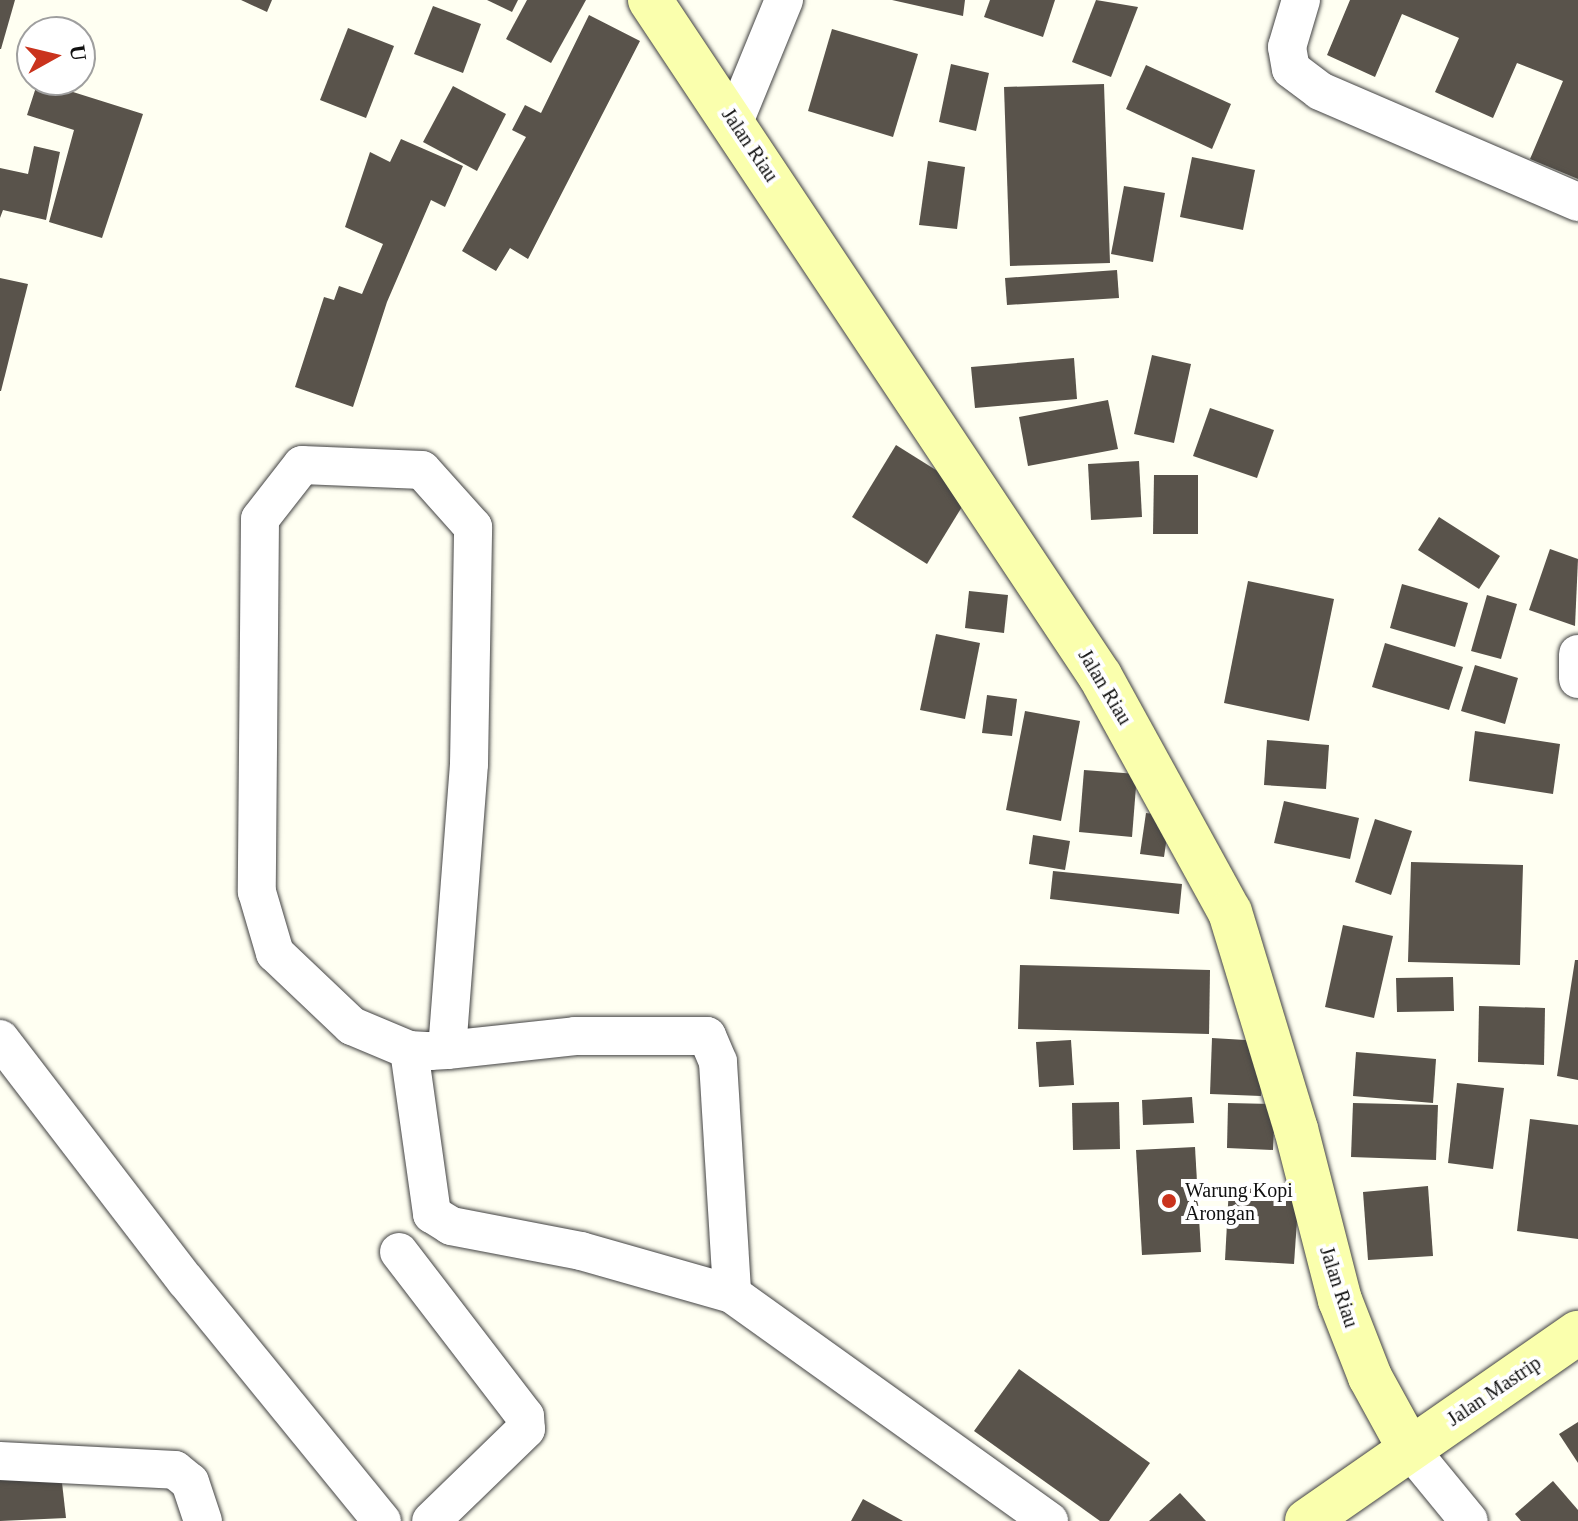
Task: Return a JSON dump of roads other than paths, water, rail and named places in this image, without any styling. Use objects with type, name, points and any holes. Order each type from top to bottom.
[{"type":"main road","name":"Jalan Riau","points":[[650,0],[1100,676],[1230,912],[1340,1300],[1370,1377],[1409,1448]]},
{"type":"main road","name":"Jalan Mastrip","points":[[1307,1521],[1578,1333]]},
{"type":"street","points":[[734,122],[784,0]]},
{"type":"street","points":[[1301,0],[1287,47],[1291,69],[1320,91],[1578,202]]},
{"type":"street","points":[[447,1050],[469,764],[473,527],[422,470],[302,465],[260,519],[255,678],[261,916],[275,953],[352,1026],[409,1050],[447,1050],[575,1036],[707,1036],[718,1062],[732,1294]]},
{"type":"street","points":[[1578,654],[1578,679]]},
{"type":"street","points":[[0,1039],[186,1281],[382,1521]]},
{"type":"street","points":[[409,1050],[432,1214],[451,1226],[581,1251],[732,1294],[1049,1521]]},
{"type":"street","points":[[399,1252],[525,1416],[526,1429],[431,1521]]},
{"type":"street","points":[[1409,1448],[1469,1521]]},
{"type":"street","points":[[0,1461],[175,1470],[190,1482],[203,1521]]},
{"type":"place","name":"Warung Kopi Arongan","points":[[1169,1201]]}]
